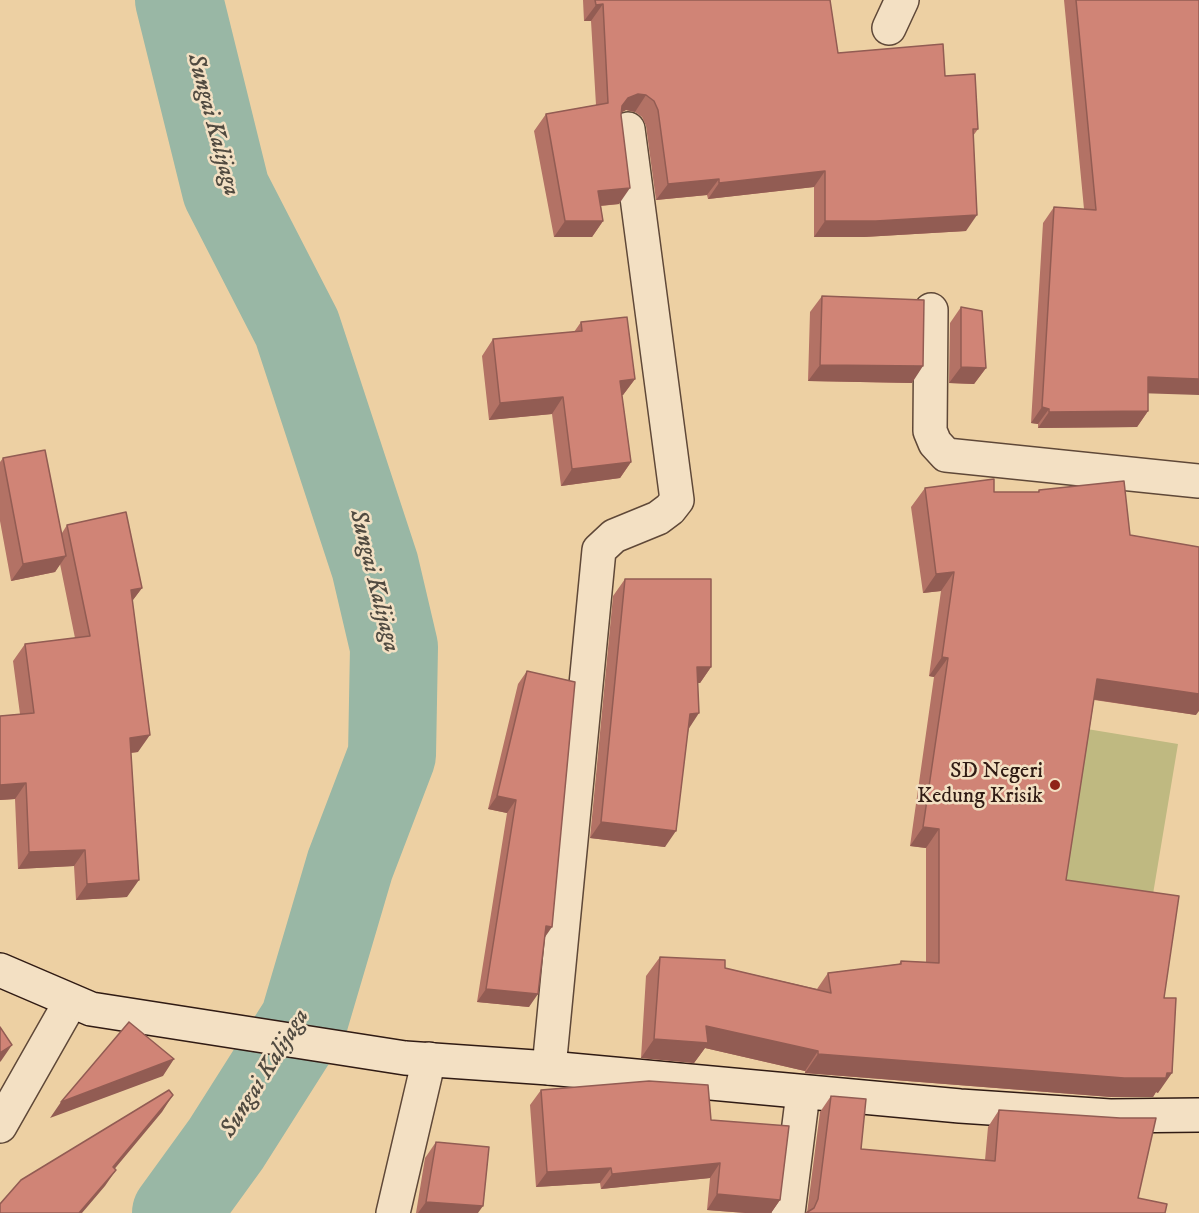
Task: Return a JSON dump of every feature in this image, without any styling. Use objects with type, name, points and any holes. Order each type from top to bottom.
[{"type":"street","points":[[549,1068],[599,550],[614,536],[658,518],[677,500],[628,129]]},
{"type":"street","points":[[931,310],[930,430],[935,443],[946,455],[1199,481]]},
{"type":"street","points":[[0,970],[91,1009],[109,1013],[417,1058],[549,1068],[803,1093],[1110,1116],[1199,1115]]},
{"type":"street","points":[[0,1126],[71,1001]]},
{"type":"street","points":[[393,1213],[417,1058]]},
{"type":"street","points":[[788,1213],[803,1093]]},
{"type":"shaded area","points":[[1087,729],[1178,744],[1152,900],[1061,885]]},
{"type":"building","points":[[595,0],[830,0],[838,53],[943,44],[945,76],[975,74],[978,129],[973,129],[977,215],[876,221],[825,221],[825,171],[719,183],[719,179],[668,184],[658,110],[654,101],[646,95],[638,94],[628,98],[622,106],[621,115],[630,188],[598,191],[603,221],[565,221],[546,114],[608,103],[603,4],[596,5]]},
{"type":"building","points":[[1076,0],[1199,0],[1199,379],[1148,377],[1148,411],[1049,412],[1049,409],[1042,407],[1054,207],[1096,210]]},
{"type":"building","points":[[822,296],[924,300],[923,366],[820,365]]},
{"type":"building","points":[[961,307],[982,311],[986,368],[961,367]]},
{"type":"building","points":[[627,317],[635,379],[620,381],[631,462],[572,469],[563,397],[500,403],[493,339],[582,331],[581,322]]},
{"type":"building","points":[[45,450],[66,556],[23,564],[3,458]]},
{"type":"building","points":[[994,479],[994,492],[1039,492],[1039,490],[1124,481],[1130,535],[1199,547],[1199,694],[1097,679],[1066,880],[1179,896],[1164,998],[1176,998],[1172,1073],[1167,1073],[1166,1078],[1124,1078],[818,1054],[818,1051],[706,1026],[708,1043],[654,1039],[660,957],[725,960],[725,968],[831,993],[828,973],[901,964],[901,961],[939,963],[939,829],[923,827],[948,658],[942,657],[954,572],[936,574],[925,488]]},
{"type":"building","points":[[126,512],[142,588],[131,590],[150,735],[130,738],[139,880],[87,884],[85,850],[29,852],[26,783],[0,785],[0,716],[34,713],[25,644],[90,636],[67,525]]},
{"type":"building","points":[[625,579],[711,579],[711,667],[697,667],[699,713],[690,714],[676,831],[601,822]]},
{"type":"building","points":[[527,671],[575,682],[552,927],[546,926],[538,994],[486,989],[516,800],[497,796]]},
{"type":"building","points":[[129,1022],[174,1059],[61,1102]]},
{"type":"building","points":[[0,1027],[12,1045],[0,1053]]},
{"type":"building","points":[[649,1081],[708,1085],[711,1120],[789,1126],[780,1200],[717,1194],[720,1163],[612,1174],[611,1168],[547,1172],[541,1090]]},
{"type":"building","points":[[169,1090],[173,1095],[113,1167],[116,1170],[79,1213],[0,1213],[0,1204],[21,1180]]},
{"type":"building","points":[[831,1096],[866,1099],[861,1149],[995,1161],[999,1110],[1120,1118],[1156,1118],[1138,1198],[1167,1204],[1165,1213],[806,1213],[814,1208],[818,1199]]},
{"type":"building","points":[[436,1142],[489,1147],[483,1206],[426,1202]]},
{"type":"waterway","name":"Sungai Kalijaga","points":[[176,1213],[226,1144],[304,1021],[350,865],[392,755],[394,647],[375,566],[297,328],[226,190],[179,0]]},
{"type":"place","name":"SD Negeri Kedung Krisik","points":[[1055,785]]}]
